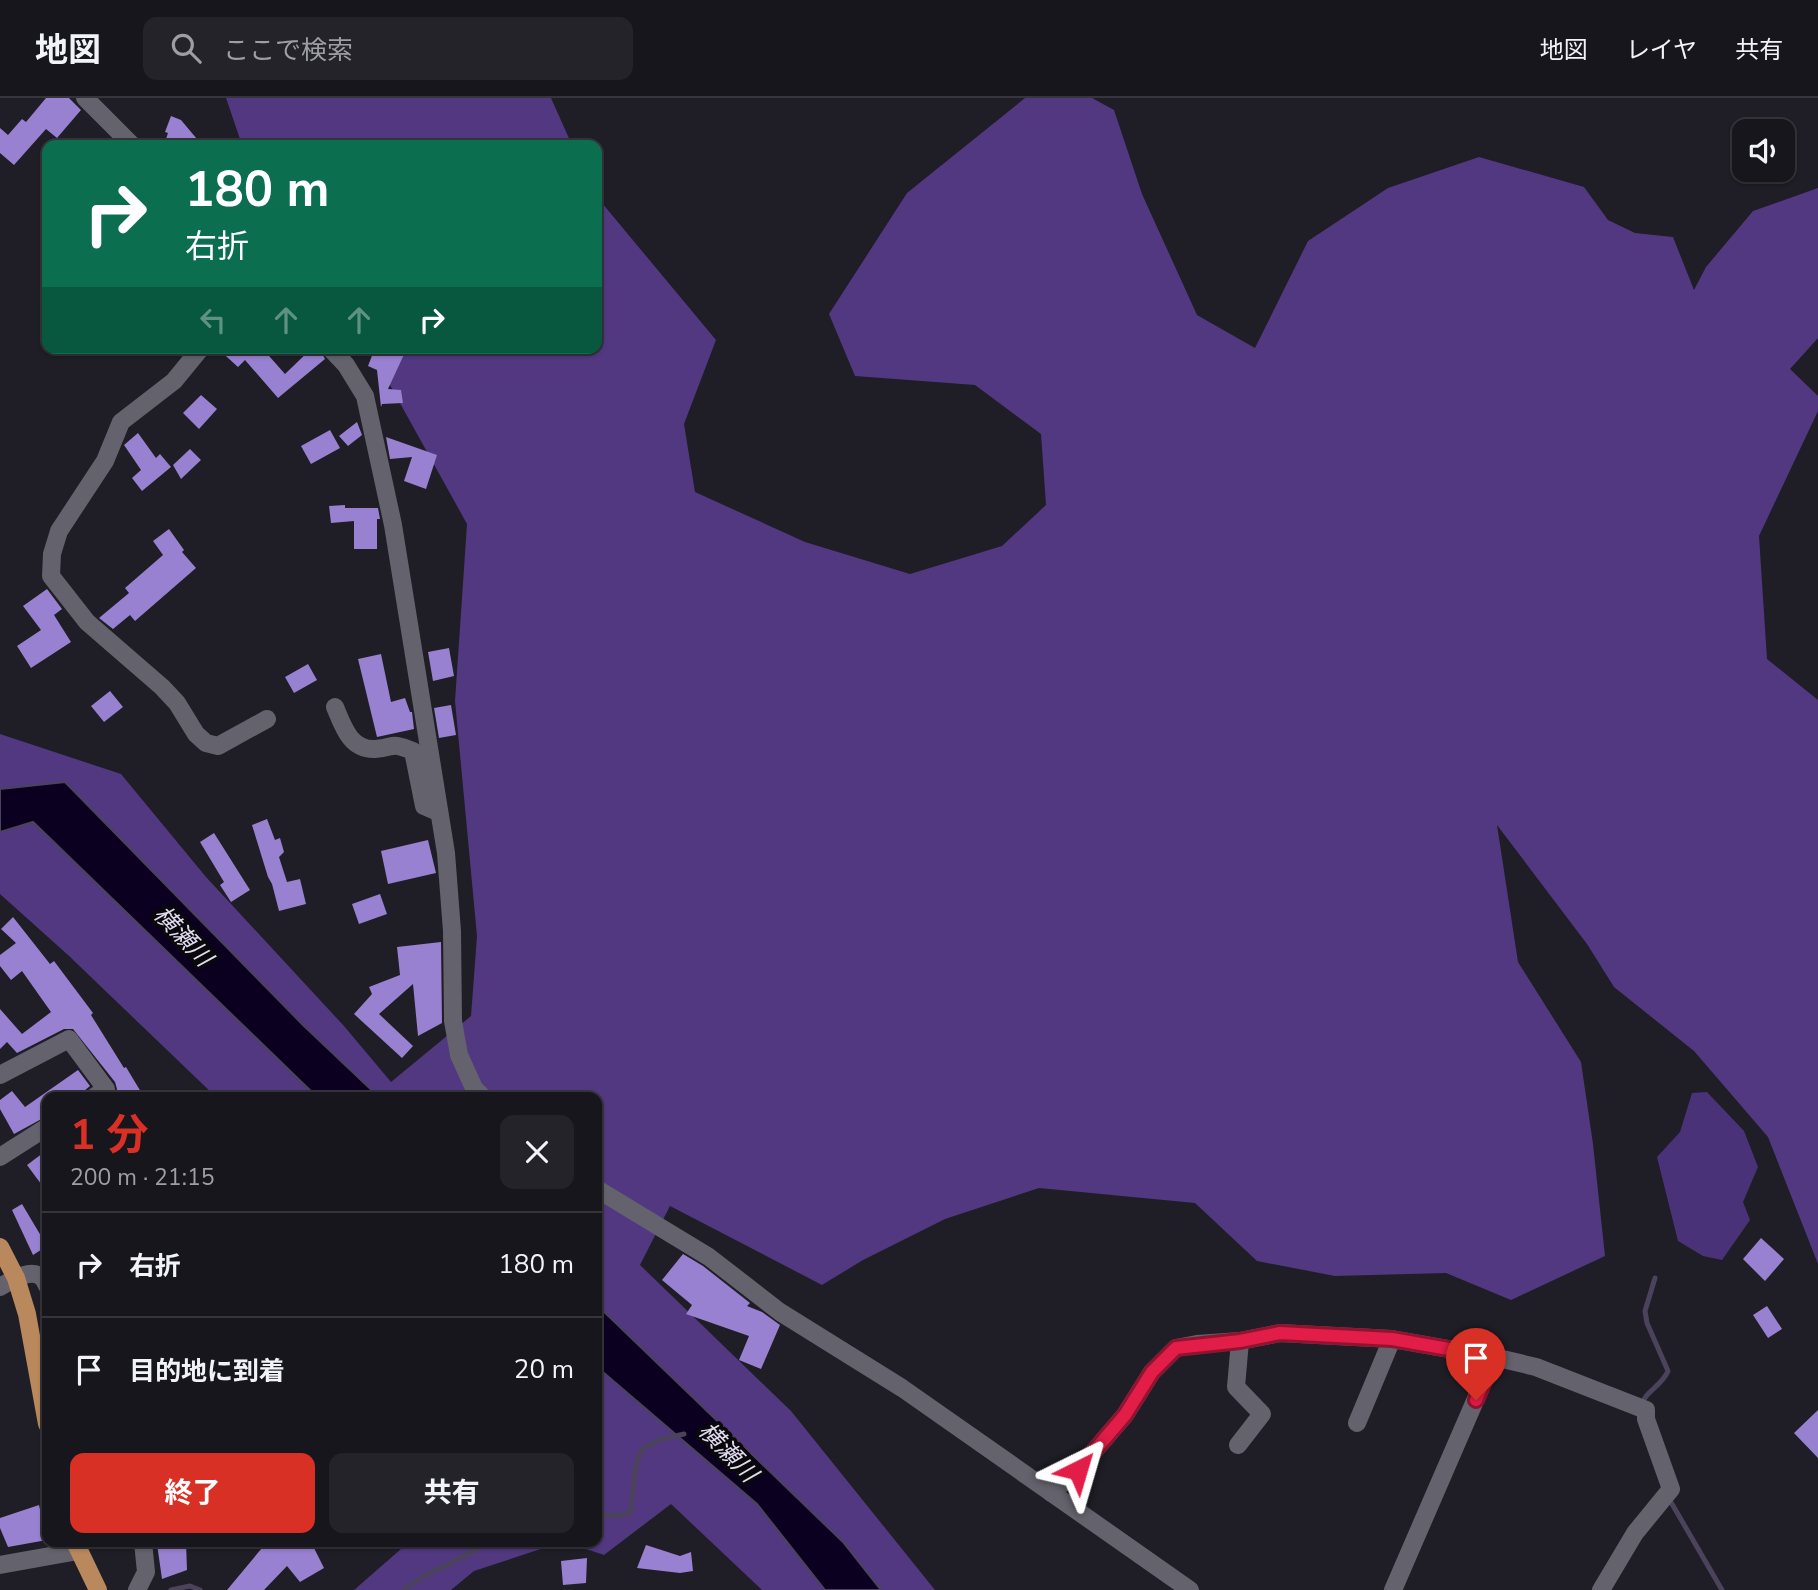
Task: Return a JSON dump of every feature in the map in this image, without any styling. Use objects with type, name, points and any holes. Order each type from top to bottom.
[{"type":"main road","points":[[0,1247],[16,1278],[27,1314],[42,1396]]},
{"type":"main road","points":[[77,1547],[98,1590]]},
{"type":"street","points":[[85,98],[127,140]]},
{"type":"street","points":[[196,354],[174,381],[121,422],[105,461],[59,531],[52,554],[51,576],[87,622],[162,687],[177,704],[196,734],[206,743],[218,746],[267,719]]},
{"type":"street","points":[[336,354],[346,365],[365,396],[393,524],[446,853],[452,931],[453,1021],[459,1055],[478,1092]]},
{"type":"street","points":[[335,708],[347,736],[356,744],[373,750],[396,744],[413,751],[424,806],[438,812]]},
{"type":"street","points":[[0,1075],[69,1039],[106,1089],[102,1092]]},
{"type":"street","points":[[0,1157],[42,1130]]},
{"type":"street","points":[[602,1192],[709,1257],[779,1312],[902,1388],[1190,1590]]},
{"type":"street","points":[[0,1287],[23,1273],[37,1274],[42,1277]]},
{"type":"street","points":[[1051,1493],[1078,1470],[1125,1415],[1152,1372],[1176,1348],[1240,1341],[1280,1333],[1392,1339],[1536,1367],[1646,1410],[1646,1419],[1671,1489],[1635,1533],[1601,1590]]},
{"type":"street","points":[[1357,1423],[1392,1339]]},
{"type":"street","points":[[1238,1446],[1262,1413],[1236,1387],[1240,1341]]},
{"type":"street","points":[[1394,1590],[1494,1357]]},
{"type":"street","points":[[0,1565],[73,1547]]},
{"type":"street","points":[[137,1590],[146,1572],[144,1547]]},
{"type":"shaded area","points":[[226,98],[551,98],[570,140],[240,140]]},
{"type":"shaded area","points":[[1025,98],[1092,98],[1114,110],[1142,194],[1197,315],[1255,348],[1308,241],[1388,188],[1479,157],[1584,187],[1608,220],[1635,233],[1673,237],[1694,290],[1706,267],[1753,211],[1818,188],[1818,338],[1790,369],[1818,396],[1818,411],[1759,536],[1767,659],[1818,700],[1818,1264],[1768,1137],[1694,1051],[1614,987],[1587,944],[1497,825],[1518,962],[1581,1062],[1605,1256],[1511,1300],[1446,1273],[1335,1276],[1257,1261],[1195,1203],[1039,1188],[945,1219],[863,1260],[822,1285],[670,1206],[640,1265],[791,1411],[935,1590],[762,1590],[671,1504],[604,1555],[580,1547],[602,1547],[602,1092],[211,1092],[0,894],[0,734],[121,774],[206,877],[344,1026],[391,1082],[471,1016],[477,936],[455,701],[467,524],[380,367],[370,354],[602,354],[602,203],[716,340],[684,424],[695,492],[805,542],[910,574],[1002,546],[1046,505],[1041,434],[975,385],[855,376],[829,314],[907,193]]},
{"type":"shaded area","points":[[1707,1092],[1744,1131],[1758,1167],[1743,1202],[1750,1220],[1722,1260],[1703,1256],[1678,1241],[1657,1157],[1680,1132],[1692,1093]]},
{"type":"shaded area","points":[[403,1547],[547,1547],[474,1571],[451,1590],[354,1590]]},
{"type":"water","name":"横瀬川","points":[[65,782],[303,1025],[374,1092],[312,1092],[33,822],[0,832],[0,789]]},
{"type":"water","name":"横瀬川","points":[[602,1310],[843,1542],[881,1590],[825,1590],[757,1504],[602,1371]]},
{"type":"building","points":[[46,98],[69,98],[81,110],[57,138],[46,129],[14,165],[0,153],[0,128],[8,135],[22,119],[26,122]]},
{"type":"building","points":[[171,116],[181,120],[198,140],[166,140],[168,133],[165,132]]},
{"type":"building","points":[[224,354],[267,354],[285,374],[306,354],[322,354],[325,359],[278,398],[245,360],[238,367]]},
{"type":"building","points":[[373,354],[404,354],[388,389],[401,390],[403,403],[382,404],[381,407],[377,370],[368,366]]},
{"type":"building","points":[[201,395],[217,409],[199,429],[183,413]]},
{"type":"building","points":[[357,422],[362,435],[348,446],[339,436]]},
{"type":"building","points":[[330,430],[340,448],[311,464],[301,446]]},
{"type":"building","points":[[138,433],[156,458],[160,454],[171,467],[142,491],[132,478],[141,470],[124,445]]},
{"type":"building","points":[[386,437],[437,455],[426,489],[404,481],[412,457],[390,459]]},
{"type":"building","points":[[190,449],[201,460],[181,479],[173,465]]},
{"type":"building","points":[[345,505],[345,508],[378,508],[380,519],[377,519],[377,549],[354,549],[354,521],[331,523],[329,506]]},
{"type":"building","points":[[169,529],[184,550],[182,552],[196,568],[135,621],[130,615],[113,629],[99,618],[129,593],[125,588],[163,555],[153,541]]},
{"type":"building","points":[[47,589],[62,609],[54,615],[71,642],[31,668],[17,646],[41,630],[23,606]]},
{"type":"building","points":[[449,648],[454,676],[433,681],[428,652]]},
{"type":"building","points":[[381,654],[391,702],[405,698],[412,712],[414,729],[377,737],[358,659]]},
{"type":"building","points":[[308,664],[317,680],[294,693],[285,677]]},
{"type":"building","points":[[110,691],[123,707],[104,722],[91,706]]},
{"type":"building","points":[[451,705],[456,735],[439,738],[434,708]]},
{"type":"building","points":[[267,819],[275,840],[280,838],[284,852],[279,857],[287,882],[300,879],[306,904],[279,911],[252,825]]},
{"type":"building","points":[[214,833],[250,890],[231,902],[220,885],[224,882],[200,842]]},
{"type":"building","points":[[428,840],[436,873],[388,884],[381,851]]},
{"type":"building","points":[[380,894],[387,914],[359,924],[352,904]]},
{"type":"building","points":[[13,917],[50,964],[54,961],[93,1013],[91,1015],[141,1092],[116,1092],[115,1082],[73,1029],[64,1029],[17,1053],[7,1042],[0,1049],[0,1009],[22,1034],[51,1012],[22,971],[11,980],[0,966],[0,955],[16,943],[1,929]]},
{"type":"building","points":[[441,942],[442,1023],[418,1036],[413,984],[379,1014],[413,1046],[402,1058],[354,1014],[372,994],[369,987],[400,975],[397,947]]},
{"type":"building","points":[[78,1070],[90,1086],[84,1092],[46,1092]]},
{"type":"building","points":[[12,1091],[25,1107],[42,1095],[42,1119],[14,1134],[0,1109],[0,1100]]},
{"type":"building","points":[[42,1154],[42,1185],[27,1165]]},
{"type":"building","points":[[22,1204],[42,1238],[42,1249],[33,1255],[12,1210]]},
{"type":"building","points":[[1761,1238],[1784,1259],[1765,1281],[1743,1259]]},
{"type":"building","points":[[683,1254],[703,1266],[750,1303],[747,1306],[762,1312],[780,1325],[761,1369],[739,1360],[749,1336],[686,1314],[692,1305],[662,1280]]},
{"type":"building","points":[[1767,1306],[1782,1329],[1768,1338],[1753,1315]]},
{"type":"building","points":[[1818,1410],[1818,1458],[1794,1433]]},
{"type":"building","points":[[39,1505],[42,1541],[8,1547],[0,1528],[0,1518]]},
{"type":"building","points":[[646,1545],[680,1556],[691,1552],[693,1571],[680,1573],[637,1568]]},
{"type":"building","points":[[157,1547],[186,1547],[187,1570],[162,1579]]},
{"type":"building","points":[[263,1547],[314,1547],[324,1568],[300,1582],[287,1566],[264,1590],[227,1590]]},
{"type":"building","points":[[587,1558],[586,1583],[563,1585],[561,1561]]},
{"type":"waterway","points":[[1641,1406],[1646,1396],[1662,1381],[1668,1371],[1647,1323],[1645,1311],[1655,1278]]},
{"type":"waterway","name":"横瀬川","points":[[602,1516],[624,1515],[631,1511],[636,1464],[642,1450],[658,1440],[684,1434]]},
{"type":"waterway","points":[[1668,1497],[1722,1590]]},
{"type":"waterway","points":[[404,1590],[424,1576],[480,1547]]},
{"type":"waterway","points":[[171,1590],[190,1586],[200,1590]]},
{"type":"route","points":[[1078,1470],[1125,1415],[1152,1372],[1176,1348],[1197,1344],[1240,1341],[1280,1333],[1392,1339],[1494,1357],[1476,1400]]}]
